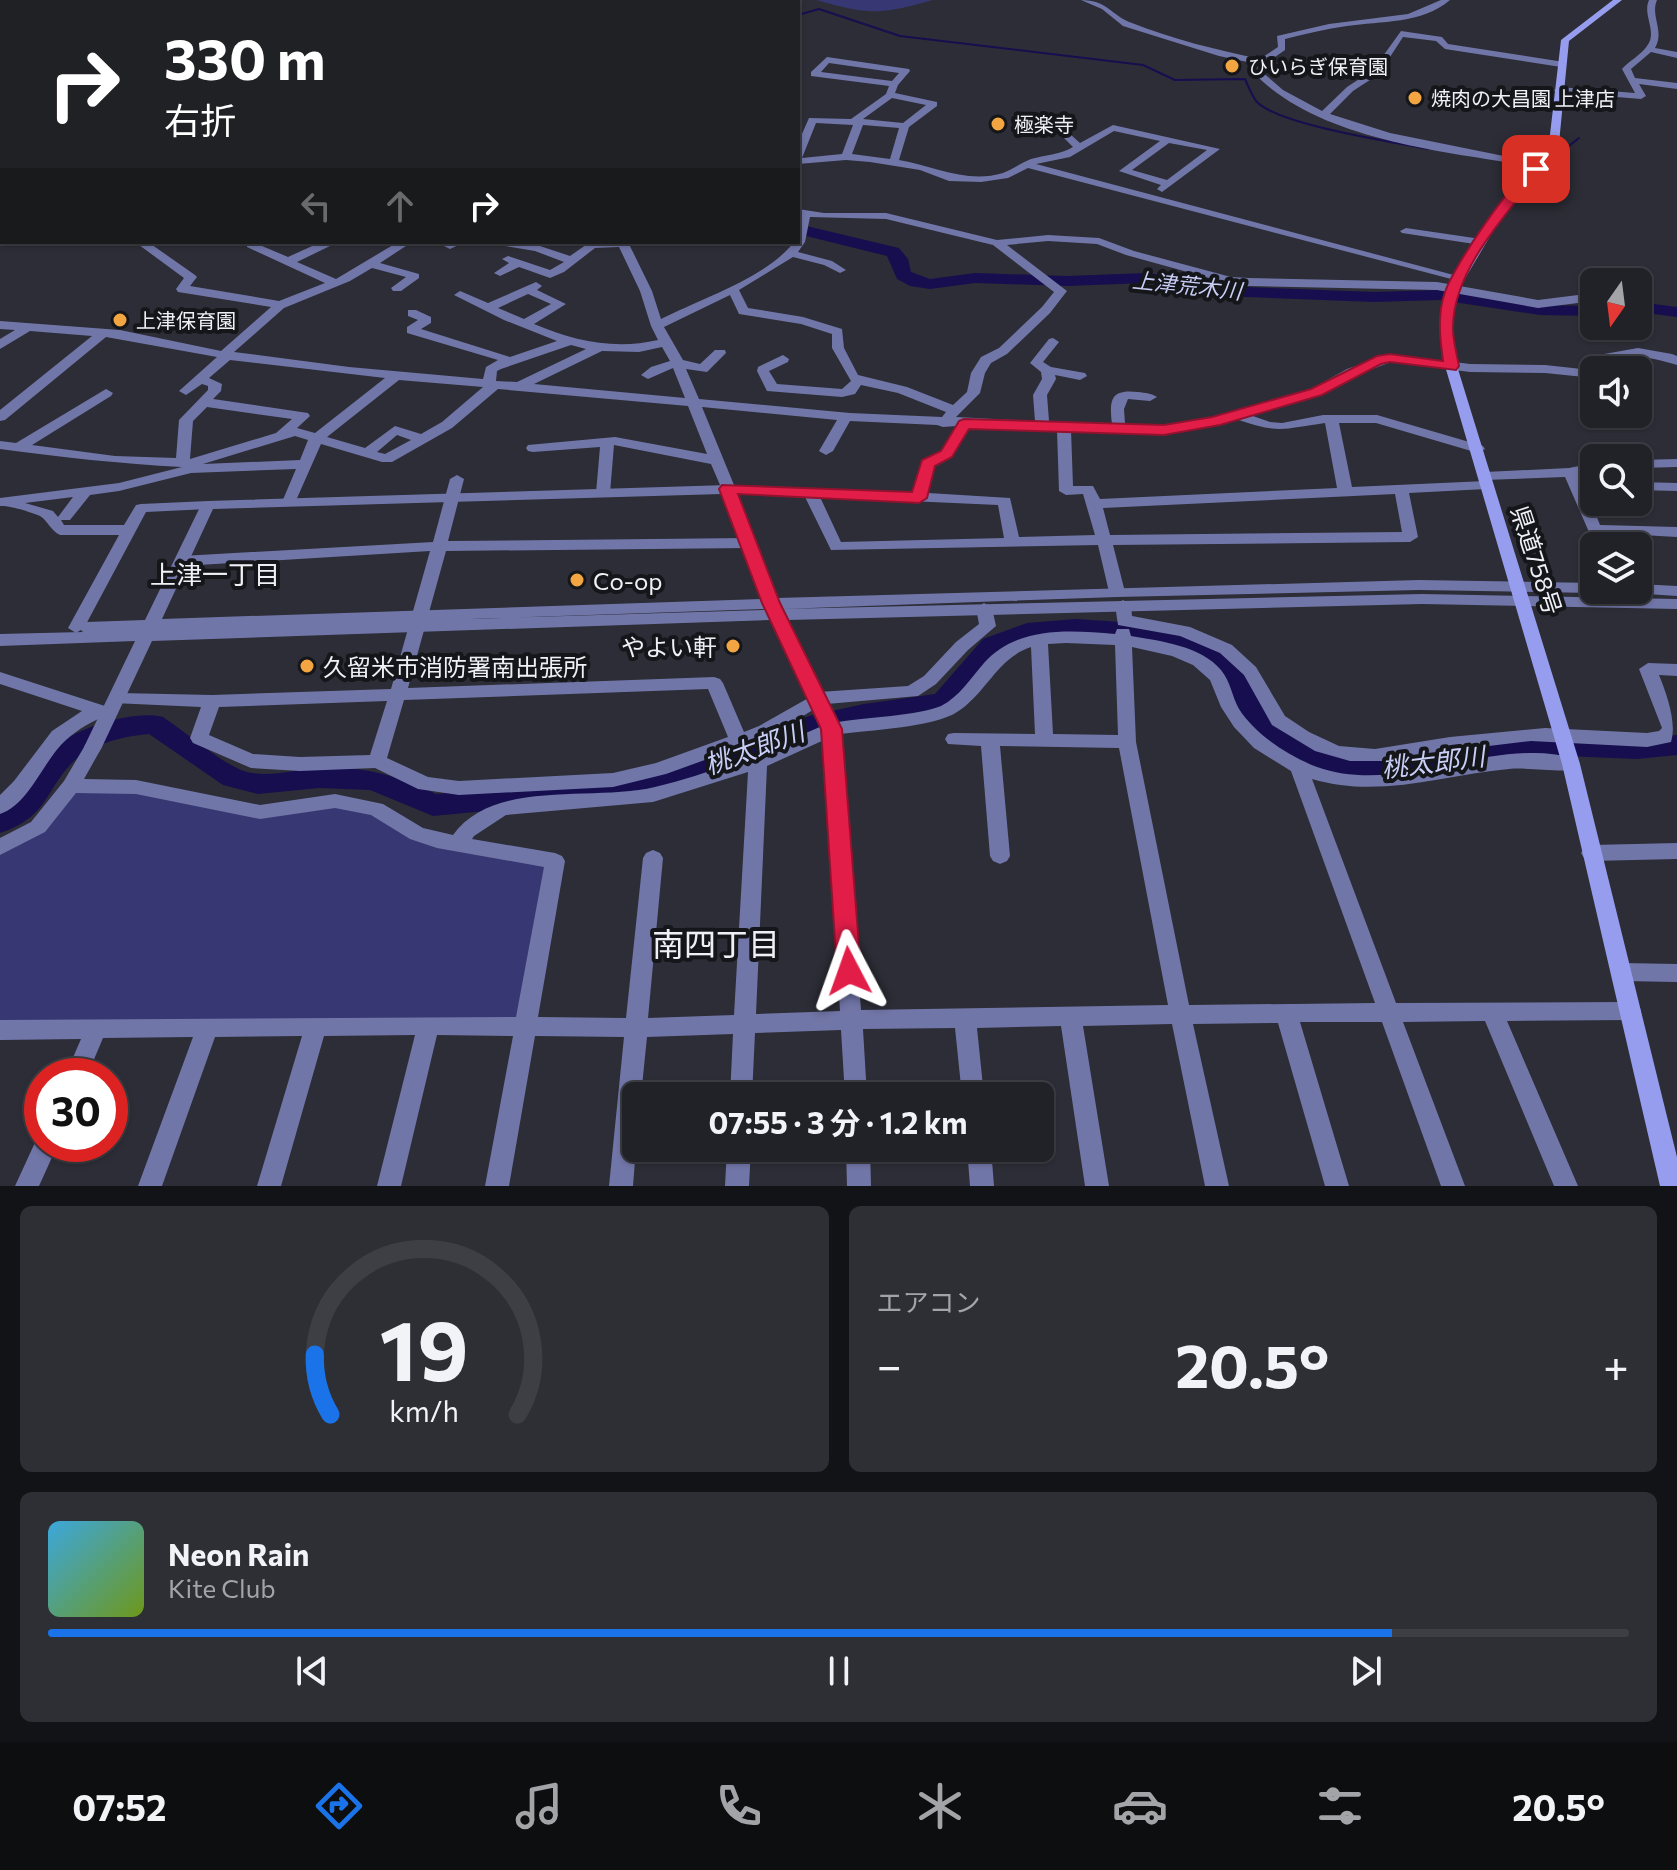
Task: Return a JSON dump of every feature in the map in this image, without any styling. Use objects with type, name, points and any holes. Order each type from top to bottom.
[{"type":"main road","name":"県道758号","points":[[1618,0],[1565,40],[1554,143],[1497,215],[1453,290],[1446,338],[1451,366],[1571,764],[1630,1011],[1670,1150],[1672,1186]]},
{"type":"street","points":[[1085,0],[1105,5],[1126,24],[1222,54],[1262,62]]},
{"type":"street","points":[[1446,0],[1437,7],[1417,13],[1337,25],[1280,38],[1282,48],[1262,62],[1256,71],[1304,108],[1323,115],[1416,142],[1539,164]]},
{"type":"street","points":[[1559,90],[1641,96],[1626,69],[1652,50],[1657,34],[1649,9],[1653,0]]},
{"type":"street","points":[[1323,115],[1350,89],[1376,72],[1401,34],[1439,39],[1459,57]]},
{"type":"street","points":[[1445,46],[1561,64]]},
{"type":"street","points":[[1652,50],[1677,55]]},
{"type":"street","points":[[814,74],[827,60],[906,71],[892,90],[856,122],[846,157]]},
{"type":"street","points":[[800,72],[892,90],[934,104],[905,126],[894,161]]},
{"type":"street","points":[[1632,80],[1677,86]]},
{"type":"street","points":[[1050,119],[1079,148]]},
{"type":"street","points":[[800,153],[812,120],[905,126]]},
{"type":"street","points":[[800,159],[846,157],[894,161],[960,180],[1004,176],[1027,165],[1066,155],[1113,128],[1215,149],[1150,198]]},
{"type":"street","points":[[1168,139],[1124,171],[1169,184]]},
{"type":"street","points":[[1027,165],[1150,198],[1453,290]]},
{"type":"street","points":[[800,234],[802,213],[886,216],[997,243],[1048,238],[1099,241],[1231,280],[1453,290],[1538,304],[1580,299]]},
{"type":"street","points":[[1406,231],[1481,242]]},
{"type":"street","points":[[943,423],[973,393],[978,373],[986,360],[1003,351],[1046,310],[1061,291],[997,243]]},
{"type":"street","points":[[144,244],[191,277],[182,289],[280,305]]},
{"type":"street","points":[[253,244],[251,245],[335,283]]},
{"type":"street","points":[[287,262],[326,244]]},
{"type":"street","points":[[186,391],[280,305],[335,283],[403,244]]},
{"type":"street","points":[[509,244],[537,248],[570,260]]},
{"type":"street","points":[[490,307],[528,290],[565,267],[592,245],[608,244]]},
{"type":"street","points":[[623,244],[646,291],[657,326],[677,362],[775,609],[832,729],[855,1082]]},
{"type":"street","points":[[657,326],[733,289],[799,244]]},
{"type":"street","points":[[790,253],[828,263],[840,270]]},
{"type":"street","points":[[500,273],[513,261],[574,281]]},
{"type":"street","points":[[371,264],[415,276],[397,288]]},
{"type":"street","points":[[733,289],[743,311],[803,321],[838,332],[838,348],[858,380],[902,390],[955,411]]},
{"type":"street","points":[[526,323],[560,304],[528,290]]},
{"type":"street","points":[[460,295],[567,342],[644,349],[665,342]]},
{"type":"street","points":[[412,313],[427,320],[411,330],[504,358],[504,363]]},
{"type":"street","points":[[0,325],[104,332],[226,355],[518,387],[845,417],[1119,429],[1164,430],[1214,421],[1316,392],[1377,361],[1390,358],[1451,366],[1580,371]]},
{"type":"street","points":[[0,345],[28,327]]},
{"type":"street","points":[[0,417],[104,332]]},
{"type":"street","points":[[492,384],[491,370],[567,342]]},
{"type":"street","points":[[1053,342],[1036,363],[1047,370],[1080,376]]},
{"type":"street","points":[[1606,356],[1660,352],[1677,342]]},
{"type":"street","points":[[518,387],[601,346]]},
{"type":"street","points":[[1660,352],[1677,361]]},
{"type":"street","points":[[648,375],[665,364],[677,362],[702,369],[720,353]]},
{"type":"street","points":[[783,359],[764,367],[772,388],[842,393],[850,391],[858,380]]},
{"type":"street","points":[[1042,426],[1040,395],[1049,379],[1047,370]]},
{"type":"street","points":[[289,502],[316,439],[397,375]]},
{"type":"street","points":[[189,465],[186,420],[214,391],[215,384],[201,379]]},
{"type":"street","points":[[0,503],[119,487],[295,432],[387,459],[447,425],[492,384]]},
{"type":"street","points":[[6,449],[106,393]]},
{"type":"street","points":[[1119,429],[1117,409],[1123,394],[1150,397]]},
{"type":"street","points":[[203,402],[303,416],[281,436]]},
{"type":"street","points":[[1234,414],[1268,426],[1282,427],[1331,419],[1377,419],[1478,449]]},
{"type":"street","points":[[826,451],[845,417]]},
{"type":"street","points":[[1331,419],[1345,490]]},
{"type":"street","points":[[919,498],[928,463],[947,454],[964,424]]},
{"type":"street","points":[[1064,427],[1066,491],[1088,489],[1095,504],[1122,615],[1127,742],[1217,1186]]},
{"type":"street","points":[[367,453],[395,430],[423,439]]},
{"type":"street","points":[[533,448],[615,441],[714,460]]},
{"type":"street","points":[[603,493],[607,442]]},
{"type":"street","points":[[6,449],[189,465],[305,464]]},
{"type":"street","points":[[1652,464],[1677,463]]},
{"type":"street","points":[[1573,478],[1580,474]]},
{"type":"street","points":[[1573,478],[1594,529],[1677,532]]},
{"type":"street","points":[[377,761],[457,479]]},
{"type":"street","points":[[1095,504],[1401,488],[1486,480],[1580,480]]},
{"type":"street","points":[[1652,486],[1677,487]]},
{"type":"street","points":[[811,493],[836,547],[1410,537],[1401,488]]},
{"type":"street","points":[[76,628],[141,508],[728,489],[1005,501],[1012,542]]},
{"type":"street","points":[[65,517],[86,491]]},
{"type":"street","points":[[0,503],[48,514],[60,530],[129,530]]},
{"type":"street","points":[[0,847],[38,827],[71,786],[93,747],[108,707],[149,630],[208,505]]},
{"type":"street","points":[[182,561],[440,546],[748,543]]},
{"type":"street","points":[[775,609],[1122,615],[1580,589]]},
{"type":"street","points":[[1652,590],[1677,591]]},
{"type":"street","points":[[1520,592],[1677,604]]},
{"type":"street","points":[[212,701],[199,738],[251,761],[300,764],[377,761],[425,784],[459,788],[613,780],[659,769],[739,741],[822,704],[912,692],[930,680],[962,646],[988,626],[984,608]]},
{"type":"street","points":[[0,640],[149,630],[775,609],[984,608],[1122,615],[1181,630],[1220,647],[1238,658],[1257,679],[1276,718],[1306,738],[1336,751],[1376,756],[1456,743],[1535,735],[1647,740],[1665,737],[1671,729],[1648,669],[1677,670]]},
{"type":"street","points":[[458,844],[467,831],[502,808],[653,795],[758,762],[832,729],[942,713],[954,708],[1000,655],[1039,638],[1066,636],[1122,615]]},
{"type":"street","points":[[1122,615],[1215,674],[1231,711],[1247,730],[1299,768],[1326,776],[1383,783],[1533,760],[1571,764]]},
{"type":"street","points":[[0,631],[76,628],[149,630]]},
{"type":"street","points":[[1039,638],[1044,742]]},
{"type":"street","points":[[0,678],[108,707],[714,683],[739,741]]},
{"type":"street","points":[[0,807],[21,786],[58,736],[108,707]]},
{"type":"street","points":[[954,739],[1127,742]]},
{"type":"street","points":[[990,740],[1000,856]]},
{"type":"street","points":[[742,1082],[758,762]]},
{"type":"street","points":[[1299,768],[1453,1186]]},
{"type":"street","points":[[71,786],[136,787],[260,812],[335,801],[376,809],[417,834],[555,861],[497,1186]]},
{"type":"street","points":[[1591,853],[1677,851]]},
{"type":"street","points":[[621,1186],[653,858]]},
{"type":"street","points":[[1622,972],[1677,973]]},
{"type":"street","points":[[0,1030],[428,1025],[638,1028],[853,1020],[1630,1011]]},
{"type":"street","points":[[1286,1013],[1337,1186]]},
{"type":"street","points":[[1493,1014],[1566,1186]]},
{"type":"street","points":[[965,1019],[972,1082]]},
{"type":"street","points":[[1071,1019],[1097,1186]]},
{"type":"street","points":[[389,1186],[428,1025]]},
{"type":"street","points":[[269,1186],[316,1027]]},
{"type":"street","points":[[84,1058],[97,1028]]},
{"type":"street","points":[[150,1186],[207,1029]]},
{"type":"street","points":[[27,1186],[38,1162]]},
{"type":"street","points":[[737,1186],[738,1162]]},
{"type":"street","points":[[858,1162],[859,1186]]},
{"type":"street","points":[[980,1162],[982,1186]]},
{"type":"shaded area","points":[[816,0],[933,0],[886,11],[863,11]]},
{"type":"shaded area","points":[[71,786],[136,787],[260,812],[335,801],[376,809],[417,834],[555,861],[525,1026],[0,1028],[0,847],[38,827]]},
{"type":"waterway","points":[[800,14],[819,9],[900,36],[1143,65],[1175,80],[1245,79],[1256,101],[1287,118],[1428,149]]},
{"type":"waterway","points":[[1504,157],[1550,161],[1579,138]]},
{"type":"waterway","name":"上津荒木川","points":[[800,229],[893,252],[899,259],[903,275],[916,282],[930,284],[975,278],[1067,281],[1146,278],[1246,292],[1374,297],[1440,295],[1540,310],[1580,311]]},
{"type":"waterway","name":"上津荒木川","points":[[1652,309],[1677,312]]},
{"type":"waterway","name":"桃太郎川","points":[[0,822],[33,800],[64,754],[81,743],[122,727],[154,724],[233,778],[258,784],[319,778],[370,780],[394,786],[433,805],[654,785],[736,757],[809,726],[864,713],[920,708],[944,701],[992,645],[1027,631],[1076,627],[1137,631],[1194,645],[1218,658],[1233,674],[1259,723],[1277,740],[1327,764],[1344,768],[1390,770],[1505,748],[1539,745],[1637,749],[1677,745]]},
{"type":"place","name":"ひいらぎ保育園","points":[[1232,66]]},
{"type":"place","name":"焼肉の大昌園 上津店","points":[[1415,98]]},
{"type":"place","name":"極楽寺","points":[[998,124]]},
{"type":"place","name":"上津保育園","points":[[120,320]]},
{"type":"place","name":"Co-op","points":[[577,580]]},
{"type":"place","name":"やよい軒","points":[[733,646]]},
{"type":"place","name":"久留米市消防署南出張所","points":[[307,666]]},
{"type":"district","name":"上津一丁目","points":[[215,573]]},
{"type":"district","name":"南四丁目","points":[[716,943]]},
{"type":"route","points":[[849,971],[832,729],[771,603],[728,489],[919,498],[928,463],[947,454],[964,424],[1164,430],[1214,421],[1316,392],[1352,372],[1390,358],[1451,366],[1446,329],[1451,292],[1497,215],[1536,169]]}]
